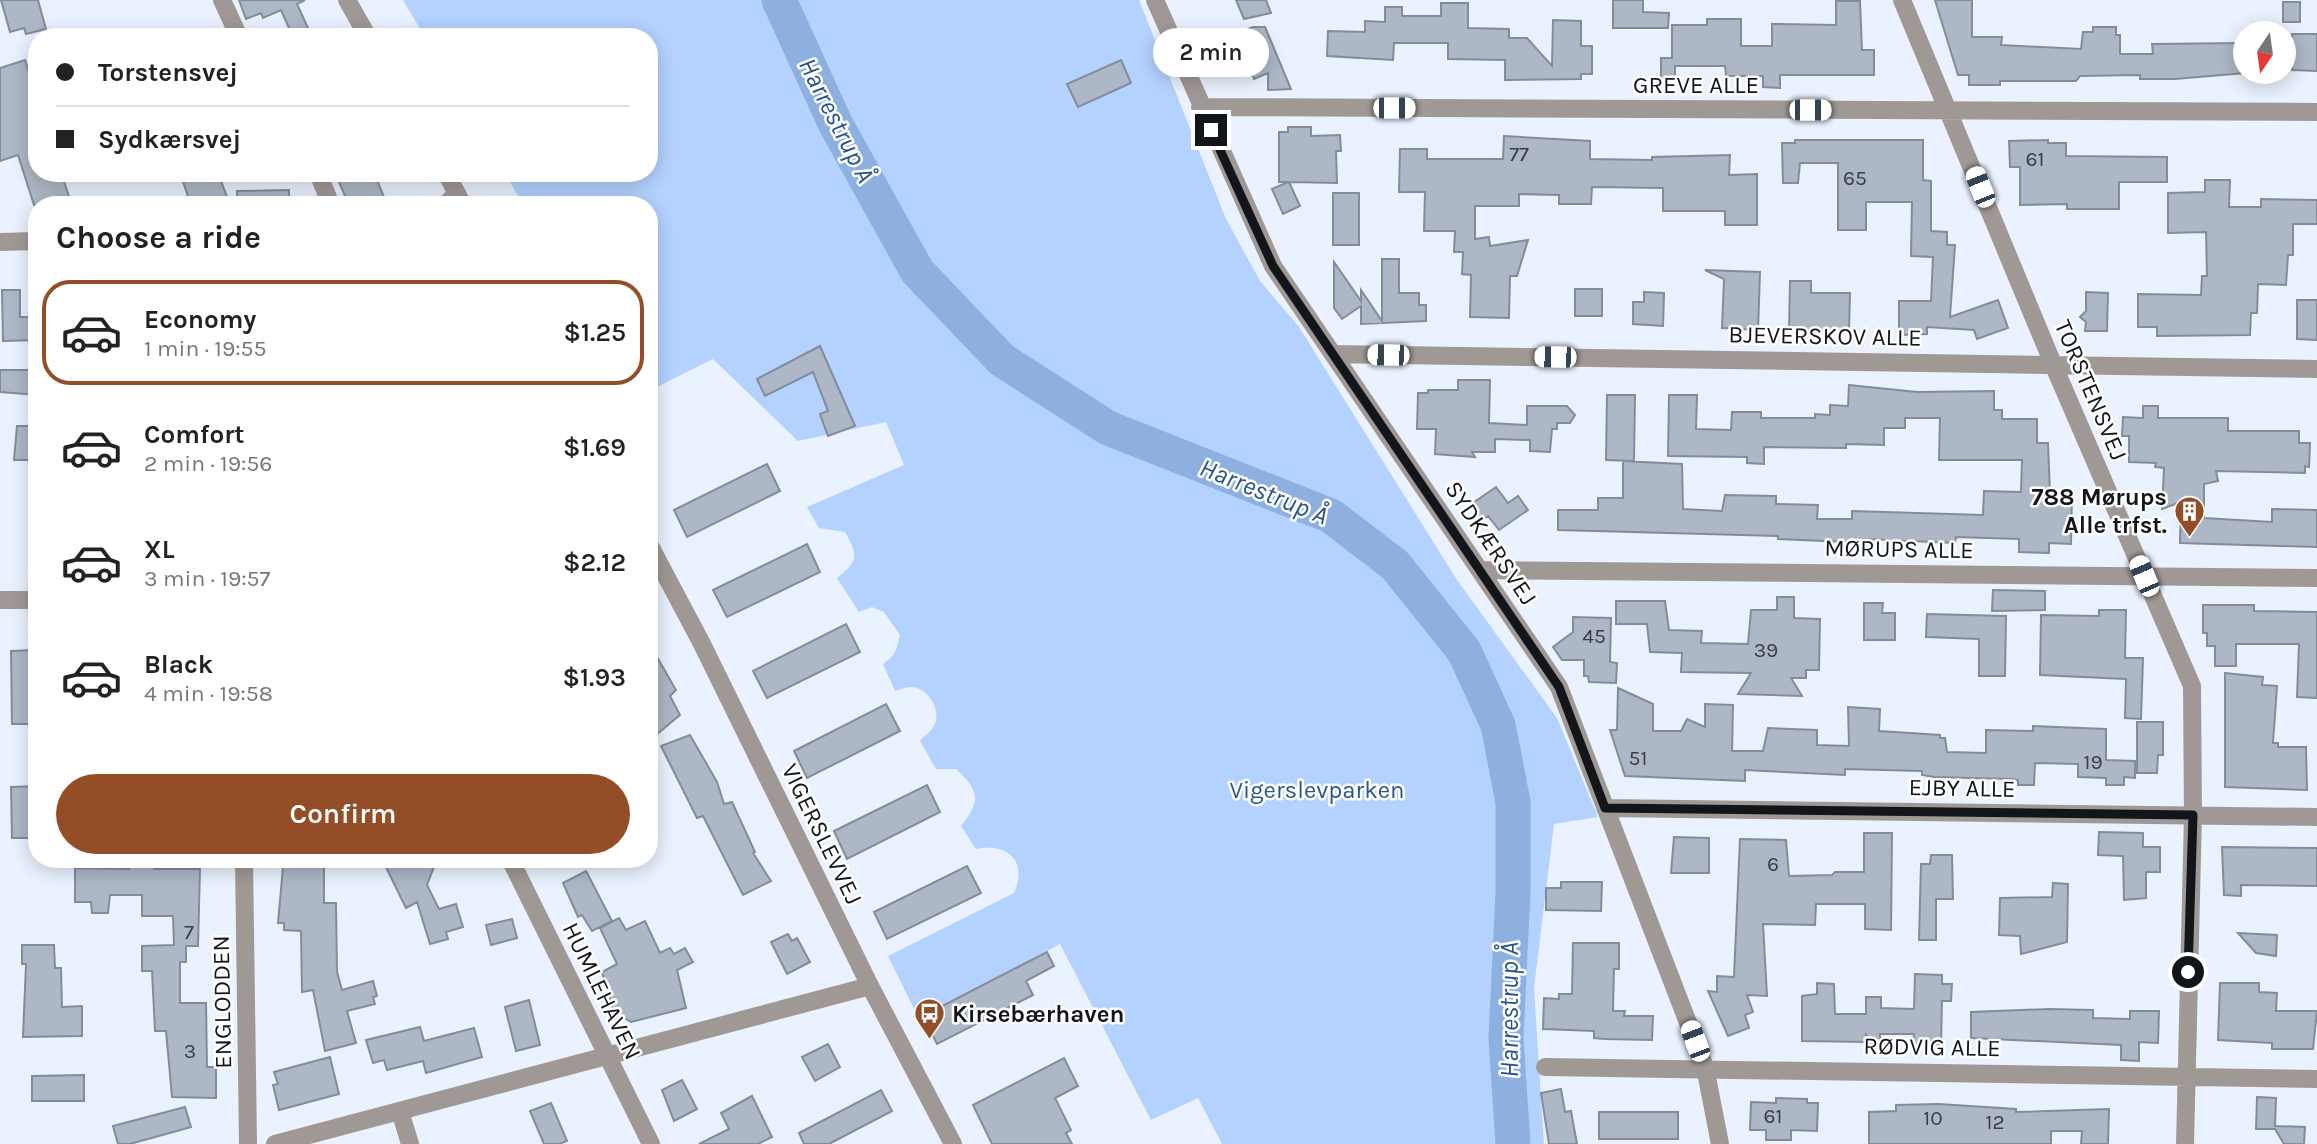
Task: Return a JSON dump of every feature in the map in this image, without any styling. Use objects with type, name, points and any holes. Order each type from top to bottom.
[{"type":"street","points":[[222,0],[235,28]]},
{"type":"street","points":[[347,0],[363,28]]},
{"type":"street","name":"SYDKÆRSVEJ","points":[[1155,0],[1200,107],[1273,266],[1559,687],[1705,1068],[1720,1144]]},
{"type":"street","name":"TORSTENSVEJ","points":[[1902,0],[2053,364],[2192,686],[2193,815],[2185,1144]]},
{"type":"street","name":"GREVE ALLE","points":[[1200,107],[2317,112]]},
{"type":"street","points":[[0,242],[28,241]]},
{"type":"street","name":"BJEVERSKOV ALLE","points":[[1333,354],[2317,369]]},
{"type":"street","name":"VIGERSLEVVEJ","points":[[658,561],[702,644],[870,986],[953,1144]]},
{"type":"street","name":"MØRUPS ALLE","points":[[1480,570],[2317,578]]},
{"type":"street","points":[[0,600],[28,600]]},
{"type":"street","name":"EJBY ALLE","points":[[1605,808],[2317,817]]},
{"type":"street","name":"ENGLODDEN","points":[[244,868],[248,1144]]},
{"type":"street","name":"HUMLEHAVEN","points":[[514,868],[651,1144]]},
{"type":"street","points":[[275,1144],[870,986]]},
{"type":"street","name":"RØDVIG ALLE","points":[[1545,1067],[2317,1079]]},
{"type":"street","points":[[400,1111],[410,1144]]},
{"type":"green space","name":"Vigerslevparken","points":[[403,0],[1139,0],[1226,219],[1260,281],[1299,327],[1457,580],[1557,718],[1598,817],[1554,824],[1534,988],[1544,1144],[1222,1144],[1198,1098],[1151,1120],[1060,944],[919,1019],[888,956],[1014,893],[1018,872],[1017,863],[1006,852],[976,849],[961,826],[975,803],[973,790],[956,769],[936,769],[920,741],[935,724],[935,706],[928,695],[917,688],[895,691],[883,664],[895,652],[900,635],[884,612],[872,607],[859,612],[837,578],[853,562],[854,552],[849,540],[845,532],[819,528],[807,507],[904,465],[886,422],[798,441],[713,359],[658,386],[658,196],[518,196],[510,182],[658,182],[658,28],[420,28]]},
{"type":"building","points":[[1,0],[38,0],[46,28],[28,28],[26,34],[24,28],[10,32]]},
{"type":"building","points":[[239,0],[305,0],[297,4],[308,28],[289,28],[281,10],[263,18],[261,13],[246,19]]},
{"type":"building","points":[[1236,0],[1266,0],[1271,13],[1244,19]]},
{"type":"building","points":[[1613,0],[1643,0],[1643,12],[1669,13],[1668,28],[1613,28]]},
{"type":"building","points":[[1935,0],[1972,0],[1972,37],[2002,37],[2001,45],[2081,49],[2083,32],[2093,32],[2093,27],[2116,27],[2116,35],[2120,35],[2120,54],[2153,54],[2152,44],[2233,43],[2233,74],[2175,79],[2140,79],[2140,75],[2080,76],[2076,81],[2000,81],[2000,85],[1969,85],[1969,75],[1958,75]]},
{"type":"building","points":[[1836,1],[1860,1],[1862,50],[1874,50],[1874,75],[1780,75],[1780,88],[1763,87],[1763,76],[1726,76],[1725,66],[1675,66],[1675,79],[1661,79],[1661,58],[1672,58],[1672,25],[1707,25],[1707,19],[1741,19],[1741,46],[1772,46],[1772,24],[1836,25]]},
{"type":"building","points":[[2283,2],[2300,2],[2300,22],[2283,21]]},
{"type":"building","points":[[1441,3],[1468,3],[1468,28],[1509,29],[1509,38],[1527,38],[1552,66],[1553,20],[1581,21],[1581,46],[1592,46],[1592,74],[1581,74],[1581,79],[1505,80],[1505,60],[1448,59],[1448,43],[1394,43],[1393,60],[1327,56],[1328,31],[1365,32],[1365,21],[1385,22],[1385,7],[1402,7],[1402,16],[1441,16]]},
{"type":"building","points":[[1253,27],[1265,27],[1291,89],[1268,90],[1268,73],[1254,79],[1235,34]]},
{"type":"building","points":[[2296,34],[2317,34],[2317,71],[2296,70]]},
{"type":"building","points":[[25,60],[28,69],[28,182],[64,182],[69,196],[31,196],[18,155],[0,161],[0,68]]},
{"type":"building","points":[[1121,60],[1131,83],[1078,107],[1067,84]]},
{"type":"building","points":[[1288,127],[1311,127],[1311,136],[1340,135],[1341,151],[1336,151],[1337,183],[1289,182],[1300,206],[1283,214],[1272,189],[1288,182],[1279,182],[1279,132],[1288,132]]},
{"type":"building","points":[[1504,136],[1590,141],[1590,159],[1652,160],[1652,157],[1730,155],[1729,175],[1757,174],[1757,225],[1725,225],[1725,211],[1663,211],[1663,188],[1592,187],[1591,204],[1559,204],[1559,195],[1519,194],[1519,206],[1475,206],[1475,239],[1489,237],[1490,246],[1528,240],[1517,276],[1510,276],[1509,318],[1470,317],[1471,275],[1462,274],[1463,252],[1454,252],[1455,231],[1424,231],[1425,192],[1399,192],[1400,149],[1427,149],[1427,159],[1503,159]]},
{"type":"building","points":[[1795,140],[1923,140],[1923,180],[1931,181],[1931,231],[1947,232],[1947,245],[1955,245],[1950,317],[1998,300],[2008,328],[1977,339],[1974,330],[1927,327],[1927,334],[1899,335],[1899,301],[1931,301],[1933,257],[1911,256],[1912,202],[1866,202],[1866,230],[1838,230],[1838,163],[1800,163],[1798,183],[1783,183],[1782,143],[1795,143]]},
{"type":"building","points":[[2048,140],[2048,143],[2066,143],[2066,156],[2167,157],[2167,182],[2119,182],[2119,209],[2067,209],[2067,204],[2020,205],[2020,167],[2010,167],[2009,141]]},
{"type":"building","points":[[2205,180],[2230,180],[2229,207],[2261,207],[2261,199],[2317,200],[2317,224],[2293,224],[2293,255],[2288,255],[2286,285],[2258,284],[2257,313],[2251,313],[2250,335],[2157,336],[2157,327],[2138,327],[2138,294],[2201,295],[2202,276],[2207,276],[2206,232],[2168,233],[2168,193],[2205,192]]},
{"type":"building","points":[[183,182],[221,182],[227,196],[188,196]]},
{"type":"building","points":[[339,182],[378,182],[384,196],[345,196]]},
{"type":"building","points":[[289,190],[289,196],[237,196],[237,191]]},
{"type":"building","points":[[1333,193],[1359,193],[1359,245],[1333,245]]},
{"type":"building","points":[[1382,259],[1399,259],[1399,293],[1419,293],[1419,305],[1426,305],[1426,321],[1361,324],[1361,306],[1342,319],[1334,308],[1334,262],[1361,301],[1361,290],[1382,321]]},
{"type":"building","points":[[1705,270],[1760,272],[1758,330],[1722,328],[1724,279]]},
{"type":"building","points":[[1790,281],[1811,281],[1811,293],[1850,293],[1849,331],[1789,330]]},
{"type":"building","points":[[1575,289],[1602,289],[1602,316],[1575,316]]},
{"type":"building","points":[[2,290],[20,290],[20,317],[28,317],[28,340],[3,341]]},
{"type":"building","points":[[1644,292],[1664,293],[1663,326],[1633,324],[1633,302],[1644,302]]},
{"type":"building","points":[[2086,292],[2108,293],[2107,331],[2085,331],[2086,322],[2080,317],[2086,311]]},
{"type":"building","points":[[2297,300],[2317,300],[2317,340],[2297,339]]},
{"type":"building","points":[[820,346],[855,426],[828,436],[820,414],[828,411],[813,372],[765,396],[757,379]]},
{"type":"building","points":[[0,370],[28,370],[28,394],[0,392]]},
{"type":"building","points":[[1458,380],[1490,380],[1489,423],[1527,425],[1527,406],[1567,406],[1575,415],[1570,423],[1557,423],[1557,429],[1552,429],[1550,452],[1530,451],[1530,440],[1495,439],[1495,452],[1472,452],[1475,457],[1435,454],[1436,429],[1417,429],[1418,393],[1428,393],[1428,390],[1458,390]]},
{"type":"building","points":[[1849,385],[1917,392],[1994,391],[1994,410],[2002,410],[2002,419],[2037,419],[2037,443],[2048,443],[2050,493],[2072,493],[2071,544],[2049,543],[2049,553],[2019,552],[2019,539],[1956,537],[1955,543],[1864,539],[1864,550],[1845,549],[1846,542],[1778,539],[1778,536],[1558,530],[1558,510],[1598,510],[1598,498],[1623,498],[1623,461],[1682,464],[1683,509],[1722,511],[1725,495],[1776,496],[1776,504],[1818,505],[1817,519],[1852,519],[1852,511],[1983,515],[1984,491],[2021,492],[2022,460],[1939,460],[1940,418],[1905,418],[1905,428],[1884,428],[1884,445],[1846,444],[1846,448],[1764,447],[1764,464],[1747,463],[1747,457],[1668,456],[1669,395],[1697,395],[1696,429],[1731,430],[1732,412],[1761,412],[1761,418],[1815,418],[1815,414],[1830,415],[1830,405],[1848,406]]},
{"type":"building","points":[[1607,395],[1635,395],[1634,461],[1606,460]]},
{"type":"building","points":[[2143,406],[2158,406],[2158,418],[2228,418],[2228,431],[2299,431],[2299,443],[2310,443],[2309,467],[2305,466],[2305,473],[2216,471],[2218,481],[2204,484],[2204,518],[2272,522],[2272,509],[2317,510],[2317,547],[2180,543],[2181,502],[2162,509],[2164,468],[2155,467],[2156,463],[2129,462],[2129,436],[2122,436],[2123,417],[2143,418]]},
{"type":"building","points":[[17,426],[28,426],[28,460],[14,460]]},
{"type":"building","points":[[767,464],[780,491],[687,537],[674,510]]},
{"type":"building","points":[[1496,487],[1508,503],[1518,496],[1528,510],[1499,530],[1488,516],[1481,521],[1470,505]]},
{"type":"building","points":[[807,544],[820,572],[727,617],[713,590]]},
{"type":"building","points":[[1993,590],[2045,591],[2045,610],[1992,611]]},
{"type":"building","points":[[1777,597],[1794,597],[1794,618],[1820,619],[1819,670],[1806,670],[1806,678],[1791,678],[1802,696],[1738,694],[1751,673],[1681,672],[1682,653],[1650,652],[1647,624],[1616,624],[1616,601],[1665,601],[1669,630],[1702,631],[1701,643],[1748,644],[1751,610],[1777,610]]},
{"type":"building","points":[[1864,603],[1883,603],[1882,613],[1895,613],[1895,640],[1864,640]]},
{"type":"building","points":[[2203,605],[2254,605],[2254,611],[2317,612],[2317,698],[2297,697],[2299,644],[2236,644],[2236,666],[2215,666],[2215,646],[2207,646],[2207,633],[2203,633]]},
{"type":"building","points":[[2099,610],[2126,610],[2125,658],[2143,658],[2141,719],[2125,718],[2126,679],[2040,675],[2041,615],[2099,616]]},
{"type":"building","points":[[1927,614],[2006,616],[2005,676],[1979,676],[1979,639],[1926,637]]},
{"type":"building","points":[[1573,617],[1611,618],[1610,662],[1617,663],[1616,683],[1589,682],[1588,676],[1584,676],[1584,660],[1562,660],[1553,647],[1573,632]]},
{"type":"building","points":[[846,624],[860,652],[767,698],[753,671]]},
{"type":"building","points":[[28,650],[28,724],[12,724],[11,651]]},
{"type":"building","points":[[658,659],[676,690],[670,696],[680,715],[658,733]]},
{"type":"building","points":[[2225,673],[2263,677],[2262,685],[2277,686],[2273,743],[2278,743],[2278,747],[2306,747],[2307,790],[2225,787]]},
{"type":"building","points":[[1618,688],[1653,704],[1653,731],[1681,731],[1687,719],[1705,727],[1705,704],[1733,705],[1732,751],[1763,751],[1768,728],[1817,730],[1817,745],[1849,746],[1848,707],[1880,709],[1879,731],[1940,735],[1940,738],[1945,738],[1947,752],[1986,753],[1986,730],[2033,731],[2033,726],[2106,729],[2106,760],[2135,761],[2135,778],[2124,777],[2124,785],[2106,785],[2106,778],[2078,777],[2078,764],[2035,763],[2034,785],[2018,785],[2018,780],[2011,779],[1934,777],[1922,775],[1922,771],[1845,769],[1845,775],[1745,770],[1745,781],[1625,776],[1610,730],[1617,730]]},
{"type":"building","points":[[886,704],[900,731],[807,778],[794,751]]},
{"type":"building","points":[[2137,722],[2163,722],[2163,755],[2158,755],[2157,773],[2137,773]]},
{"type":"building","points":[[690,735],[717,782],[724,804],[732,802],[755,852],[753,853],[771,881],[743,895],[703,816],[697,818],[661,746]]},
{"type":"building","points":[[927,785],[940,812],[847,859],[834,831]]},
{"type":"building","points":[[28,786],[28,838],[12,838],[11,787]]},
{"type":"building","points":[[2099,832],[2143,833],[2143,847],[2160,847],[2160,872],[2146,872],[2146,898],[2124,900],[2123,856],[2098,855]]},
{"type":"building","points":[[1864,833],[1892,833],[1891,930],[1865,929],[1865,904],[1816,904],[1815,925],[1763,924],[1767,996],[1747,995],[1753,1012],[1745,1015],[1749,1028],[1728,1036],[1708,991],[1717,992],[1717,976],[1734,977],[1740,839],[1786,840],[1789,876],[1832,875],[1835,872],[1864,872]]},
{"type":"building","points":[[1674,837],[1709,838],[1709,873],[1671,873]]},
{"type":"building","points":[[2222,847],[2317,848],[2317,886],[2241,885],[2241,896],[2224,895]]},
{"type":"building","points":[[1931,855],[1952,855],[1953,899],[1936,899],[1936,940],[1919,940],[1921,864],[1930,864]]},
{"type":"building","points":[[967,866],[981,893],[887,939],[874,912]]},
{"type":"building","points":[[75,868],[200,869],[198,946],[186,946],[186,962],[180,962],[180,1003],[206,1003],[207,1067],[216,1067],[216,1098],[172,1097],[166,1031],[155,1031],[152,971],[142,971],[142,946],[174,945],[173,916],[142,916],[142,895],[110,895],[108,913],[92,913],[91,902],[75,902]]},
{"type":"building","points":[[283,868],[324,868],[324,903],[336,903],[337,972],[342,990],[373,981],[377,996],[373,997],[375,1004],[347,1011],[356,1043],[325,1051],[313,990],[302,992],[301,931],[284,930],[284,923],[278,923]]},
{"type":"building","points":[[386,868],[434,868],[427,885],[439,909],[456,904],[463,927],[446,932],[448,939],[430,944],[417,902],[406,908]]},
{"type":"building","points":[[586,871],[612,921],[592,931],[582,915],[578,917],[563,883]]},
{"type":"building","points":[[1561,882],[1602,882],[1601,911],[1546,910],[1546,888],[1561,888]]},
{"type":"building","points":[[2053,883],[2068,884],[2067,942],[2021,954],[2020,936],[1999,935],[2000,898],[2052,897]]},
{"type":"building","points":[[619,918],[626,930],[645,921],[660,953],[670,948],[674,954],[685,948],[693,962],[677,970],[686,1008],[631,1022],[624,1018],[616,1020],[602,972],[617,964],[600,928]]},
{"type":"building","points":[[512,919],[517,938],[491,945],[486,925]]},
{"type":"building","points":[[2238,933],[2277,935],[2276,956],[2256,953]]},
{"type":"building","points":[[788,934],[792,941],[797,938],[810,962],[787,974],[771,942]]},
{"type":"building","points":[[1573,943],[1619,943],[1619,969],[1614,969],[1613,1011],[1625,1011],[1624,1016],[1653,1016],[1652,1040],[1594,1038],[1594,1031],[1543,1029],[1544,998],[1559,999],[1559,994],[1572,994]]},
{"type":"building","points":[[22,945],[54,945],[55,968],[61,968],[62,1007],[82,1006],[82,1036],[23,1037],[26,964],[22,964]]},
{"type":"building","points":[[1047,952],[1054,966],[1026,981],[1033,995],[937,1044],[923,1016]]},
{"type":"building","points":[[1915,974],[1942,975],[1942,984],[1952,984],[1951,1001],[1942,1001],[1941,1045],[1913,1044],[1914,1034],[1880,1034],[1880,1048],[1867,1048],[1866,1033],[1865,1042],[1802,1041],[1802,996],[1817,994],[1817,983],[1834,984],[1835,1014],[1866,1014],[1866,997],[1881,997],[1881,1008],[1914,1009]]},
{"type":"building","points":[[2220,983],[2259,983],[2259,992],[2277,993],[2276,1011],[2317,1011],[2313,1049],[2272,1049],[2272,1043],[2218,1040]]},
{"type":"building","points":[[529,1000],[540,1045],[516,1051],[505,1007]]},
{"type":"building","points":[[2093,1010],[2093,1018],[2130,1019],[2130,1011],[2159,1011],[2158,1043],[2139,1042],[2139,1061],[2121,1060],[2121,1045],[1971,1038],[1971,1012]]},
{"type":"building","points":[[420,1027],[424,1041],[474,1028],[482,1057],[426,1073],[423,1061],[387,1070],[384,1060],[373,1063],[366,1040]]},
{"type":"building","points":[[828,1044],[840,1067],[815,1081],[802,1057]]},
{"type":"building","points":[[330,1057],[339,1094],[279,1110],[273,1085],[278,1084],[274,1072]]},
{"type":"building","points":[[1064,1058],[1078,1086],[1055,1098],[1071,1130],[1066,1133],[1072,1144],[992,1144],[973,1105]]},
{"type":"building","points":[[84,1075],[84,1101],[32,1101],[32,1076]]},
{"type":"building","points":[[682,1080],[697,1109],[674,1121],[662,1090]]},
{"type":"building","points":[[1561,1089],[1565,1112],[1571,1111],[1577,1144],[1549,1144],[1541,1093]]},
{"type":"building","points":[[881,1090],[892,1111],[829,1144],[804,1144],[799,1133]]},
{"type":"building","points":[[752,1096],[772,1137],[758,1144],[699,1144],[729,1129],[721,1113]]},
{"type":"building","points":[[2257,1097],[2276,1098],[2275,1126],[2305,1127],[2304,1144],[2284,1144],[2275,1129],[2256,1129]]},
{"type":"building","points":[[1776,1098],[1807,1099],[1807,1103],[1818,1103],[1817,1131],[1791,1130],[1791,1140],[1766,1140],[1766,1130],[1750,1130],[1751,1102],[1776,1103]]},
{"type":"building","points":[[551,1103],[567,1141],[559,1144],[544,1144],[530,1111]]},
{"type":"building","points":[[1939,1104],[2016,1109],[2016,1112],[2109,1109],[2108,1144],[2081,1144],[2082,1131],[2051,1131],[2051,1144],[1869,1144],[1869,1112],[1896,1111],[1896,1105]]},
{"type":"building","points":[[185,1107],[191,1127],[130,1144],[118,1144],[113,1126]]},
{"type":"building","points":[[1599,1112],[1678,1112],[1678,1139],[1599,1139]]},
{"type":"waterway","name":"Harrestrup Å","points":[[779,0],[835,123],[917,271],[1002,360],[1108,428],[1331,516],[1395,565],[1464,651],[1498,725],[1513,802],[1513,892],[1506,1038],[1513,1144]]},
{"type":"place","name":"788 Mørups Alle trfst.","points":[[2190,538]]},
{"type":"place","name":"Kirsebærhaven","points":[[929,1041]]},
{"type":"route","points":[[1211,130],[1273,266],[1559,687],[1605,808],[2193,815],[2188,972]]}]
